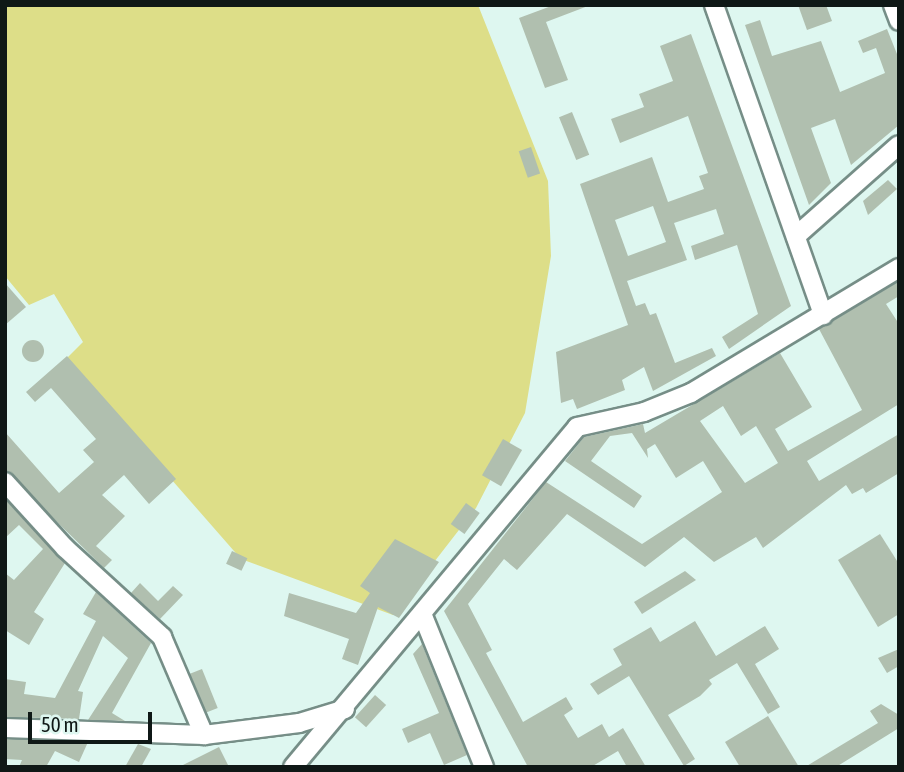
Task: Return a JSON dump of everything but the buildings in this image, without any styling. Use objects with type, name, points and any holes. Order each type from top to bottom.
[{"type":"street","points":[[714,5],[823,314]]},
{"type":"street","points":[[893,5],[899,21]]},
{"type":"street","points":[[796,236],[899,145]]},
{"type":"street","points":[[293,767],[423,616],[577,427],[644,412],[691,393],[899,268]]},
{"type":"street","points":[[5,482],[65,548],[162,638],[204,735]]},
{"type":"street","points":[[423,616],[485,767]]},
{"type":"street","points":[[5,727],[204,735],[299,723],[345,709]]},
{"type":"shaded area","points":[[5,5],[478,5],[548,181],[551,256],[525,413],[476,508],[393,615],[241,559],[66,359],[83,342],[54,294],[29,305],[5,276]]}]
